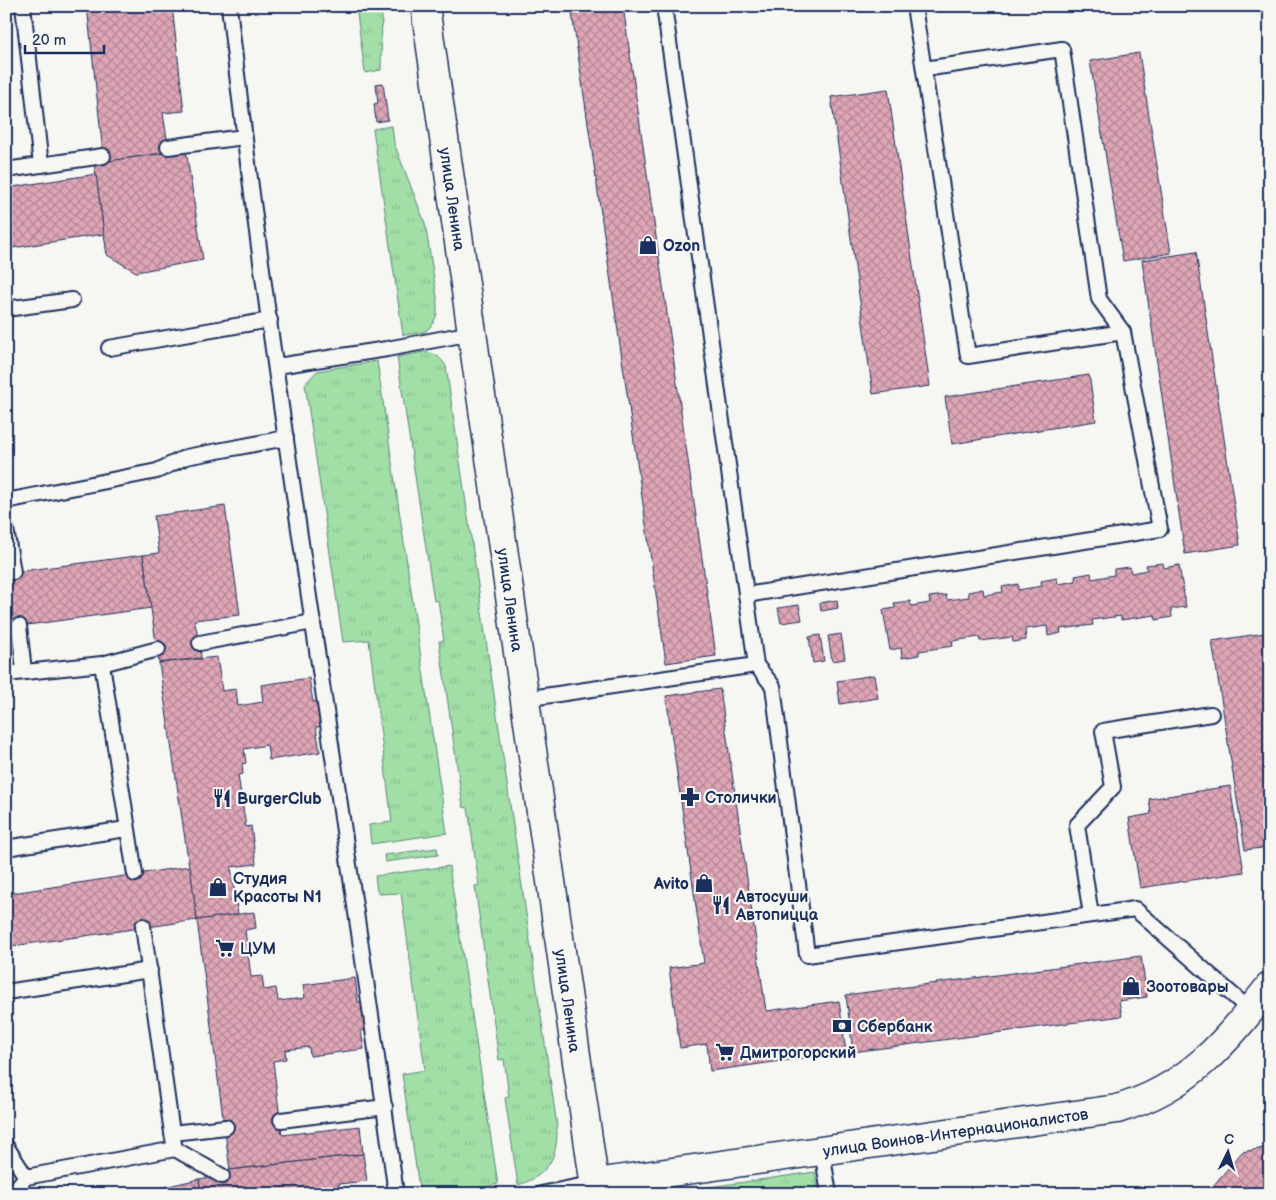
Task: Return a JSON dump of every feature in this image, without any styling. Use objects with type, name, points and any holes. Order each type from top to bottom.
[{"type":"main road","name":"улица Ленина","points":[[425,6],[596,1188]]},
{"type":"main road","name":"улица Воинов-Интернационалистов","points":[[596,1188],[822,1151],[1117,1108],[1141,1102],[1173,1086],[1202,1064],[1251,1011],[1270,986]]},
{"type":"lane","points":[[23,6],[41,165]]},
{"type":"lane","points":[[229,6],[244,137],[286,438],[385,1107],[396,1194]]},
{"type":"lane","points":[[664,6],[756,665],[773,686],[807,955],[1135,909],[1251,1011]]},
{"type":"lane","points":[[914,6],[968,356],[1123,332]]},
{"type":"lane","points":[[746,595],[1160,529],[1123,332],[1099,299],[1062,49],[924,69]]},
{"type":"lane","points":[[168,147],[244,137]]},
{"type":"lane","points":[[6,170],[103,156]]},
{"type":"lane","points":[[6,309],[72,300]]},
{"type":"lane","points":[[109,348],[270,320]]},
{"type":"lane","points":[[276,366],[387,350],[472,332]]},
{"type":"lane","points":[[6,501],[157,471],[186,457],[286,438]]},
{"type":"lane","points":[[6,529],[13,572]]},
{"type":"lane","points":[[200,643],[314,622]]},
{"type":"lane","points":[[20,626],[24,671]]},
{"type":"lane","points":[[6,674],[102,664],[158,649]]},
{"type":"lane","points":[[102,664],[126,829],[135,874]]},
{"type":"lane","points":[[524,699],[756,665]]},
{"type":"lane","points":[[1091,915],[1077,825],[1113,787],[1103,731],[1211,714]]},
{"type":"lane","points":[[6,848],[126,829]]},
{"type":"lane","points":[[144,926],[175,1149]]},
{"type":"lane","points":[[6,992],[150,970]]},
{"type":"lane","points":[[281,1120],[385,1107]]},
{"type":"lane","points":[[172,1133],[226,1127]]},
{"type":"lane","points":[[6,1146],[26,1177]]},
{"type":"lane","points":[[11,1194],[26,1177],[175,1149],[222,1176]]},
{"type":"lane","points":[[822,1151],[828,1194]]},
{"type":"lane","points":[[542,1194],[596,1188]]},
{"type":"green space","points":[[356,6],[382,6],[381,70],[365,73]]},
{"type":"green space","points":[[392,126],[394,143],[425,223],[437,297],[437,314],[433,324],[425,332],[403,335],[373,129]]},
{"type":"green space","points":[[424,352],[437,356],[446,366],[556,1119],[557,1141],[551,1160],[539,1175],[530,1181],[518,1185],[505,1098],[509,1097],[504,1059],[499,1060],[475,886],[479,885],[468,808],[463,807],[439,641],[444,641],[438,600],[434,601],[397,357]]},
{"type":"green space","points":[[377,361],[447,833],[371,844],[369,825],[392,822],[369,640],[343,642],[305,384],[317,371]]},
{"type":"green space","points":[[437,848],[438,855],[385,862],[384,855]]},
{"type":"green space","points":[[449,866],[498,1184],[451,1194],[420,1194],[402,1074],[425,1070],[401,893],[380,894],[377,891],[375,876]]},
{"type":"green space","points":[[815,1172],[819,1194],[703,1194],[702,1188]]},
{"type":"building","points":[[87,6],[172,6],[184,111],[163,113],[169,152],[104,162]]},
{"type":"building","points":[[571,6],[623,6],[716,656],[666,663]]},
{"type":"building","points":[[1139,53],[1171,253],[1123,261],[1090,61]]},
{"type":"building","points":[[383,83],[388,120],[376,122],[374,104],[378,103],[376,84]]},
{"type":"building","points":[[888,89],[930,386],[873,394],[831,97]]},
{"type":"building","points":[[186,150],[203,260],[136,272],[107,255],[94,163]]},
{"type":"building","points":[[96,174],[104,234],[6,249],[6,188]]},
{"type":"building","points":[[1196,252],[1240,545],[1185,554],[1142,260]]},
{"type":"building","points":[[1089,375],[1096,421],[952,444],[945,397]]},
{"type":"building","points":[[225,506],[240,615],[194,620],[200,643],[201,658],[159,663],[143,555],[159,553],[154,516]]},
{"type":"building","points":[[143,555],[151,608],[6,628],[6,573]]},
{"type":"building","points":[[1163,563],[1164,568],[1179,565],[1186,607],[1171,609],[1172,617],[1156,620],[1155,615],[1121,620],[1121,616],[1092,620],[1093,625],[1060,629],[1061,633],[1048,636],[1047,626],[1025,629],[1026,640],[1013,642],[1012,637],[980,641],[979,637],[952,641],[953,646],[919,651],[919,655],[902,658],[901,648],[890,650],[883,610],[895,608],[894,603],[910,601],[911,606],[930,603],[929,597],[946,595],[947,600],[969,597],[968,592],[983,589],[984,595],[1003,592],[1002,587],[1018,584],[1018,590],[1042,586],[1041,581],[1057,578],[1058,584],[1076,581],[1075,576],[1091,573],[1092,579],[1114,575],[1114,569],[1130,567],[1131,573],[1147,570],[1146,565]]},
{"type":"building","points":[[837,600],[838,608],[821,611],[820,603]]},
{"type":"building","points":[[799,605],[802,620],[781,623],[778,608]]},
{"type":"building","points":[[1265,633],[1270,663],[1270,847],[1245,850],[1212,641]]},
{"type":"building","points":[[841,634],[845,659],[832,661],[828,636]]},
{"type":"building","points":[[820,635],[824,661],[813,663],[809,637]]},
{"type":"building","points":[[217,657],[222,691],[236,689],[238,706],[263,702],[261,685],[309,678],[313,702],[322,700],[326,726],[316,727],[320,752],[269,760],[267,745],[244,749],[246,763],[242,764],[243,774],[238,775],[246,827],[251,826],[256,864],[231,867],[238,915],[197,920],[159,663]]},
{"type":"building","points":[[874,675],[878,698],[840,704],[837,681]]},
{"type":"building","points":[[720,689],[766,1011],[839,1001],[846,1052],[710,1071],[707,1044],[680,1048],[669,968],[704,963],[666,696]]},
{"type":"building","points":[[1230,786],[1244,872],[1140,888],[1129,818],[1151,814],[1149,799]]},
{"type":"building","points":[[190,866],[197,920],[6,947],[6,894]]},
{"type":"building","points":[[254,912],[256,928],[245,930],[251,977],[262,976],[264,990],[276,988],[278,1001],[305,998],[303,985],[355,978],[358,1002],[365,1001],[369,1030],[361,1031],[364,1049],[310,1056],[309,1047],[285,1050],[286,1059],[273,1061],[282,1135],[360,1126],[363,1154],[230,1170],[197,920]]},
{"type":"building","points":[[1141,956],[1147,997],[1119,1001],[1122,1016],[853,1052],[846,995]]},
{"type":"building","points":[[1270,1147],[1270,1194],[1206,1194],[1242,1152]]},
{"type":"building","points":[[363,1154],[367,1181],[338,1184],[339,1194],[201,1194],[199,1179],[222,1176],[230,1170]]},
{"type":"building","points":[[199,1179],[201,1194],[134,1194]]},
{"type":"place","name":"Ozon","points":[[648,245]]},
{"type":"place","name":"Столички","points":[[690,797]]},
{"type":"place","name":"BurgerClub","points":[[222,798]]},
{"type":"place","name":"Avito","points":[[704,883]]},
{"type":"place","name":"Студия Красоты N1","points":[[218,887]]},
{"type":"place","name":"Автосуши Автопицца","points":[[721,905]]},
{"type":"place","name":"ЦУМ","points":[[225,948]]},
{"type":"place","name":"Зоотовары","points":[[1131,986]]},
{"type":"place","name":"Сбербанк","points":[[842,1026]]},
{"type":"place","name":"Дмитрогорский","points":[[725,1052]]}]
